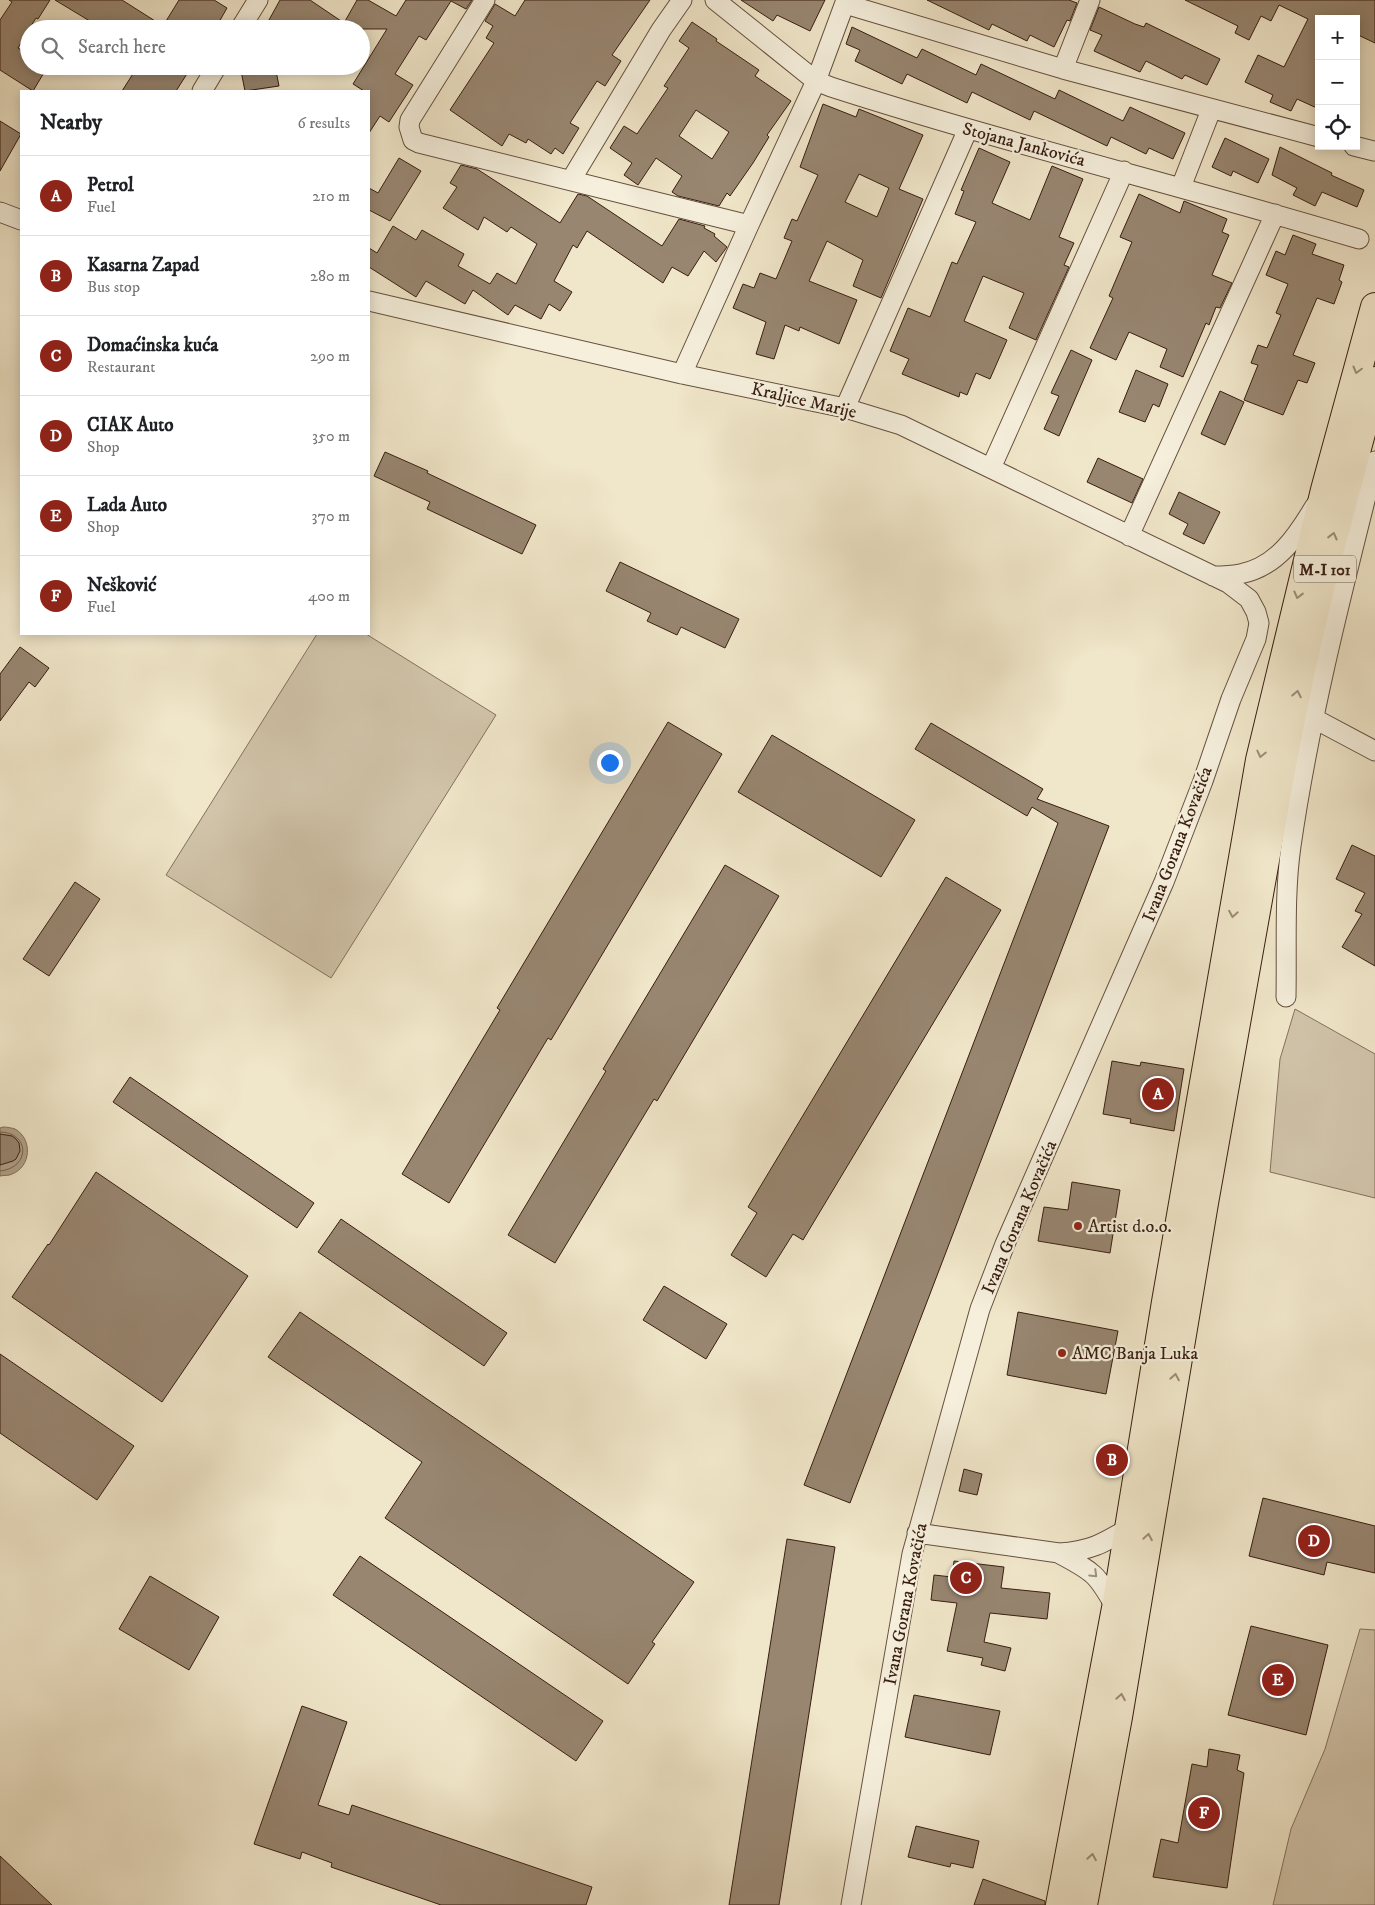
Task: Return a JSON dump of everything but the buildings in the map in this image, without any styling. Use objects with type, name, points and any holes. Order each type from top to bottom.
[{"type":"main road","name":"M-I 101","points":[[1060,1905],[1116,1608],[1260,760],[1325,490],[1375,307]]},
{"type":"main road","name":"M-I 101","points":[[1084,1905],[1283,759],[1324,571],[1375,381]]},
{"type":"street","points":[[246,20],[258,0]]},
{"type":"street","points":[[484,0],[410,120],[410,134],[413,140],[748,225]]},
{"type":"street","points":[[571,180],[661,30],[682,0]]},
{"type":"street","name":"Stojana Jankovića","points":[[715,0],[816,81],[851,94],[968,129],[1181,187],[1359,239]]},
{"type":"street","points":[[1063,69],[1090,0]]},
{"type":"street","points":[[682,374],[748,225],[816,81],[846,2],[1063,69],[1211,110],[1315,136]]},
{"type":"street","points":[[203,90],[212,75]]},
{"type":"street","points":[[1181,187],[1211,110]]},
{"type":"street","points":[[845,408],[968,129]]},
{"type":"street","points":[[1360,148],[1374,151]]},
{"type":"street","points":[[991,468],[1124,171]]},
{"type":"street","points":[[0,212],[20,220]]},
{"type":"street","points":[[1129,536],[1274,214]]},
{"type":"street","name":"Kraljice Marije","points":[[370,301],[682,374],[845,408],[901,425],[1213,576]]},
{"type":"street","points":[[1286,997],[1288,884],[1291,847],[1313,718],[1375,461]]},
{"type":"street","points":[[1213,576],[1242,574],[1266,564],[1279,555],[1298,534],[1325,490]]},
{"type":"street","name":"Ivana Gorana Kovačića","points":[[851,1905],[917,1533],[980,1309],[1005,1244],[1164,882],[1203,781],[1231,699],[1256,639],[1259,623],[1249,599],[1228,583],[1213,576]]},
{"type":"street","points":[[1313,718],[1375,751]]},
{"type":"street","points":[[917,1533],[1058,1553],[1092,1549],[1129,1528]]},
{"type":"street","points":[[1058,1553],[1087,1568],[1096,1575],[1116,1608]]},
{"type":"shaded area","points":[[316,635],[368,635],[496,715],[331,978],[166,875]]},
{"type":"shaded area","points":[[1295,1009],[1375,1054],[1375,1198],[1270,1172],[1280,1059]]},
{"type":"shaded area","points":[[1360,1629],[1375,1630],[1375,1905],[1273,1905],[1291,1829],[1325,1749]]},
{"type":"water","points":[[0,1128],[15,1129],[21,1134],[25,1139],[27,1153],[23,1165],[18,1170],[11,1175],[0,1176]]},
{"type":"place","name":"Petrol","points":[[1158,1094]]},
{"type":"place","name":"Artist d.o.o.","points":[[1078,1226]]},
{"type":"place","name":"AMC Banja Luka","points":[[1062,1353]]},
{"type":"place","name":"Kasarna Zapad","points":[[1112,1460]]},
{"type":"place","name":"CIAK Auto","points":[[1314,1541]]},
{"type":"place","name":"Domaćinska kuća","points":[[966,1578]]},
{"type":"place","name":"Lada Auto","points":[[1278,1680]]},
{"type":"place","name":"Nešković","points":[[1204,1813]]}]
